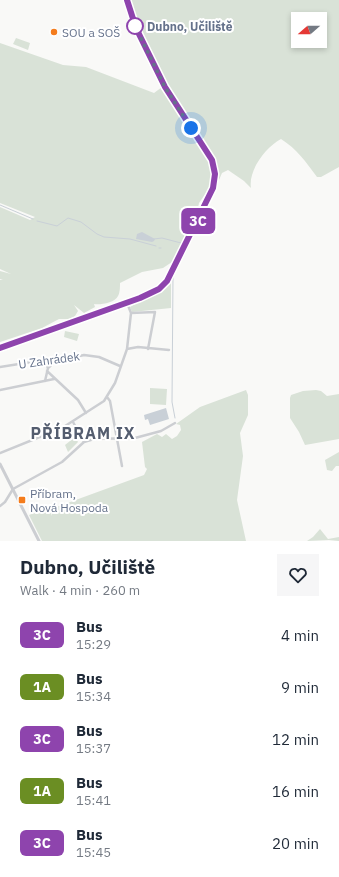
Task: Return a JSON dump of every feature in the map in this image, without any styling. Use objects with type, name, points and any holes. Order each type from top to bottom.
[{"type":"street","points":[[0,348],[127,303],[159,289],[173,271],[210,196],[215,174],[209,154],[175,105],[148,56],[127,0]]},
{"type":"street","points":[[0,454],[73,422],[99,405],[107,397],[115,382],[127,349],[131,313],[127,303]]},
{"type":"street","points":[[131,313],[155,312],[148,349]]},
{"type":"street","points":[[127,349],[169,350]]},
{"type":"street","name":"U Zahrádek","points":[[0,367],[44,360],[57,360],[77,355],[95,356],[120,366]]},
{"type":"street","points":[[44,360],[47,370],[54,379],[78,400],[86,413]]},
{"type":"street","points":[[45,381],[47,370],[57,360]]},
{"type":"street","points":[[0,390],[54,379]]},
{"type":"street","points":[[107,397],[110,401],[122,466]]},
{"type":"street","points":[[73,422],[84,442]]},
{"type":"street","points":[[0,506],[5,502],[13,489],[62,462],[84,442],[94,439],[129,439],[154,433],[175,423]]},
{"type":"street","points":[[0,464],[39,541]]},
{"type":"shaded area","points":[[125,0],[339,0],[339,167],[321,177],[317,177],[297,151],[281,139],[264,153],[259,160],[252,174],[251,188],[228,170],[222,173],[219,180],[212,167],[210,187],[199,203],[197,212],[175,260],[163,268],[142,272],[120,283],[119,295],[111,302],[94,304],[95,307],[84,313],[74,305],[78,311],[75,316],[69,319],[59,319],[42,328],[0,342],[0,280],[3,280],[0,279],[0,271],[11,274],[0,269],[0,207],[30,220],[35,217],[0,203],[0,43],[63,65],[86,67],[154,93],[162,87],[133,29]]},
{"type":"shaded area","points":[[16,38],[30,43],[28,50],[13,44]]},
{"type":"shaded area","points":[[142,232],[155,239],[154,241],[152,242],[136,239],[137,234]]},
{"type":"shaded area","points":[[171,280],[171,308],[132,312],[130,307],[157,293]]},
{"type":"shaded area","points":[[65,331],[79,334],[77,341],[64,337]]},
{"type":"shaded area","points":[[150,388],[167,389],[166,405],[150,404]]},
{"type":"shaded area","points":[[246,390],[248,395],[248,415],[240,433],[243,456],[237,500],[246,541],[42,541],[29,515],[48,508],[52,516],[51,509],[144,475],[147,469],[145,467],[142,442],[157,434],[162,437],[166,434],[172,439],[177,436],[181,430],[180,425],[176,424],[200,407]]},
{"type":"shaded area","points":[[303,391],[321,391],[327,396],[339,394],[339,439],[305,445],[290,418],[290,398],[291,395]]},
{"type":"shaded area","points":[[166,408],[169,419],[150,425],[148,419],[145,420],[144,415]]},
{"type":"shaded area","points":[[75,437],[78,442],[68,452],[65,445]]},
{"type":"shaded area","points":[[339,452],[339,466],[336,466],[332,471],[327,470],[325,460]]},
{"type":"shaded area","points":[[320,529],[328,539],[339,537],[339,541],[307,541]]},
{"type":"waterway","points":[[0,205],[33,219]]},
{"type":"waterway","points":[[37,221],[57,226],[68,218],[81,222],[97,234],[104,237],[130,239],[156,246]]},
{"type":"waterway","points":[[154,239],[162,238],[181,243]]},
{"type":"waterway","points":[[175,418],[172,402],[173,276],[188,247]]},
{"type":"bus line","name":"3C","points":[[0,348],[140,298],[159,289],[167,281],[173,271],[213,188],[215,174],[212,160],[175,105],[148,56],[136,28],[127,0]]},
{"type":"place","name":"Dubno, Učiliště","points":[[135,26]]},
{"type":"place","name":"SOU a SOŠ","points":[[54,32]]},
{"type":"place","name":"Příbram, Nová Hospoda","points":[[22,500]]},
{"type":"district","name":"PŘÍBRAM IX","points":[[83,433]]},
{"type":"route","points":[[135,26],[148,56],[165,87],[191,128]]}]
